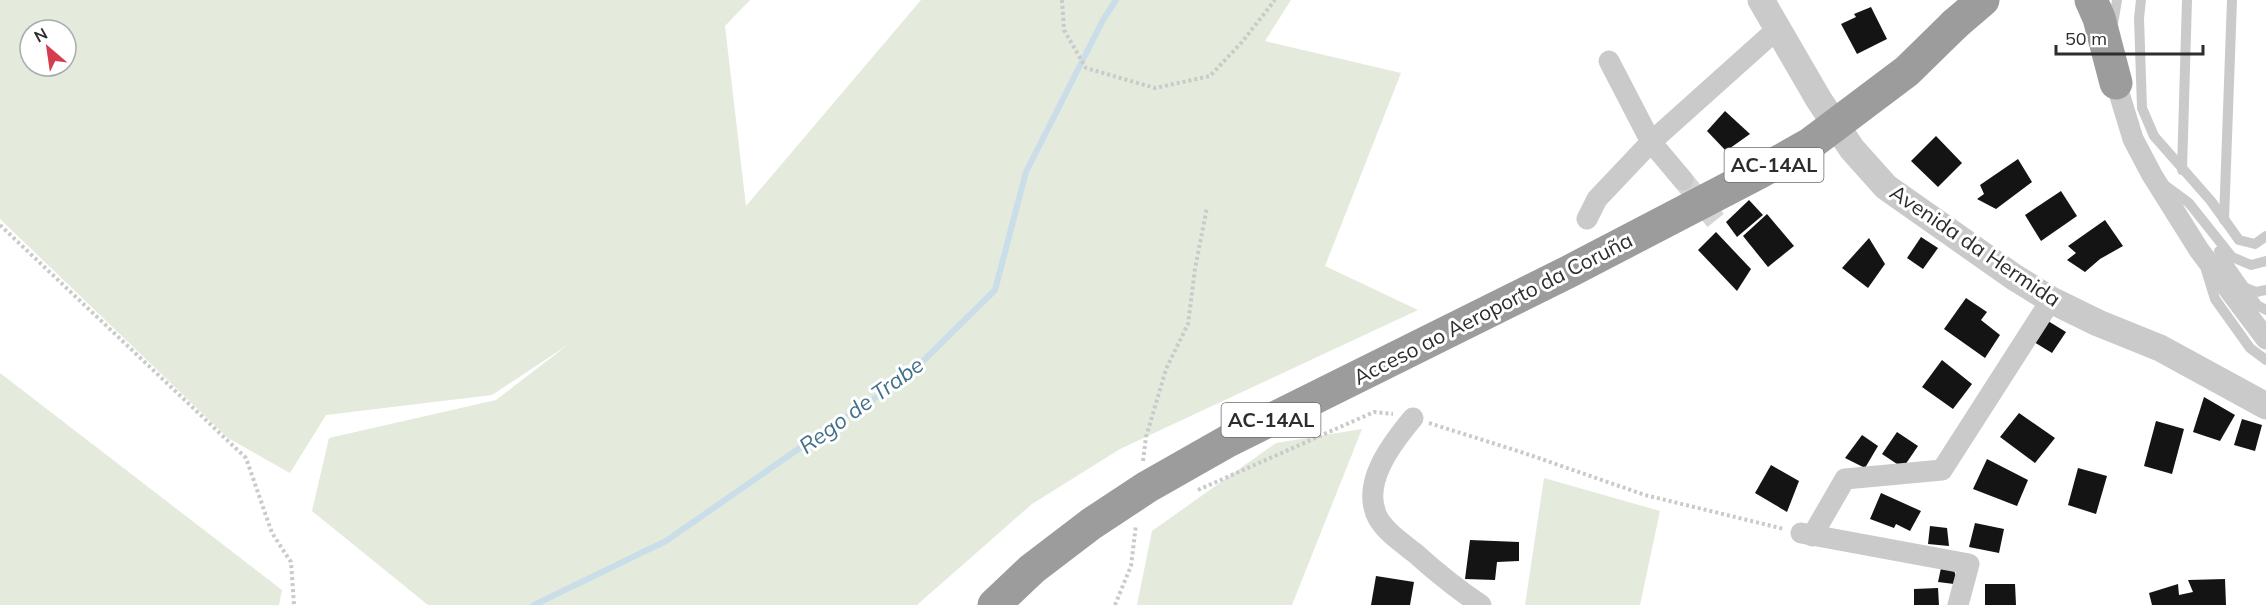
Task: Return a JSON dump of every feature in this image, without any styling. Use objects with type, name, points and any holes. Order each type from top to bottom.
[{"type":"highway","name":"Acceso ao Aeroporto da Coruña","points":[[994,605],[1032,569],[1091,524],[1148,487],[1228,441],[1580,266],[1810,144],[1906,71],[1954,24],[1983,0]]},
{"type":"highway","points":[[2091,0],[2099,18],[2116,83]]},
{"type":"street","name":"Avenida da Hermida","points":[[1761,0],[1776,30],[1852,149],[1886,187],[2014,277],[2051,300],[2160,348],[2266,406]]},
{"type":"street","points":[[2109,0],[2113,24],[2116,83],[2133,139],[2151,175],[2266,345]]},
{"type":"street","points":[[1587,219],[1597,199],[1652,142],[1776,30]]},
{"type":"street","points":[[1608,61],[1652,142],[1683,180]]},
{"type":"street","points":[[1958,605],[1969,564],[1805,534],[1845,479],[1942,470],[2051,300]]},
{"type":"street","points":[[1413,418],[1395,439],[1374,479],[1373,503],[1378,518],[1391,534],[1455,587],[1481,605]]},
{"type":"lane","points":[[2113,24],[2117,0]]},
{"type":"lane","points":[[2141,0],[2139,18],[2142,108],[2154,136],[2211,201],[2239,240],[2255,244],[2266,236]]},
{"type":"lane","points":[[2182,170],[2187,0]]},
{"type":"lane","points":[[2224,220],[2232,0]]},
{"type":"lane","points":[[2151,175],[2186,201],[2232,257],[2251,265],[2266,261]]},
{"type":"lane","points":[[2186,201],[2244,287],[2257,304],[2266,310]]},
{"type":"lane","points":[[2199,249],[2215,299],[2250,348],[2266,345]]},
{"type":"lane","points":[[2219,276],[2256,292],[2266,290]]},
{"type":"path","points":[[1062,0],[1064,30],[1086,68],[1155,88],[1210,76],[1242,42],[1275,0]]},
{"type":"path","points":[[1142,471],[1146,437],[1166,369],[1188,324],[1195,269],[1207,207]]},
{"type":"path","points":[[0,225],[246,458],[272,533],[291,562],[294,605]]},
{"type":"path","points":[[1191,493],[1374,412],[1399,414],[1413,418],[1645,495],[1805,534]]},
{"type":"path","points":[[1115,605],[1131,566],[1137,517]]},
{"type":"shaded area","points":[[0,0],[750,0],[725,26],[746,206],[921,0],[1291,0],[1265,41],[1401,73],[1325,266],[1418,310],[1120,449],[1032,504],[917,605],[428,605],[312,511],[329,438],[496,400],[569,344],[492,395],[326,415],[290,473],[228,438],[0,219]]},
{"type":"shaded area","points":[[0,373],[282,590],[279,605],[0,605]]},
{"type":"shaded area","points":[[1362,429],[1292,605],[1137,605],[1152,531],[1276,443]]},
{"type":"shaded area","points":[[1544,478],[1660,511],[1640,605],[1525,605]]},
{"type":"building","points":[[1871,7],[1887,39],[1857,54],[1841,24],[1856,17],[1854,14]]},
{"type":"building","points":[[1725,111],[1750,134],[1726,151],[1707,131]]},
{"type":"building","points":[[1936,136],[1962,163],[1938,187],[1911,161]]},
{"type":"building","points":[[2018,159],[2032,182],[1996,209],[1977,199],[1984,194],[1980,185]]},
{"type":"building","points":[[2061,191],[2077,216],[2041,241],[2025,215]]},
{"type":"building","points":[[1749,200],[1763,215],[1737,237],[1726,222]]},
{"type":"building","points":[[1767,214],[1794,246],[1768,267],[1743,236]]},
{"type":"building","points":[[2105,220],[2123,246],[2100,259],[2085,272],[2067,260],[2076,253],[2068,246]]},
{"type":"building","points":[[1716,232],[1751,269],[1737,291],[1698,250]]},
{"type":"building","points":[[1921,237],[1938,248],[1923,269],[1907,258]]},
{"type":"building","points":[[1869,238],[1885,264],[1868,288],[1842,268]]},
{"type":"building","points":[[1966,298],[1987,312],[1981,320],[2000,335],[1985,358],[1944,329]]},
{"type":"building","points":[[2048,321],[2066,332],[2052,353],[2034,342]]},
{"type":"building","points":[[1942,360],[1972,384],[1953,409],[1922,387]]},
{"type":"building","points":[[2204,397],[2235,415],[2220,441],[2193,432]]},
{"type":"building","points":[[2019,413],[2055,438],[2035,463],[2000,437]]},
{"type":"building","points":[[2242,419],[2262,425],[2255,451],[2234,445]]},
{"type":"building","points":[[2156,421],[2184,429],[2172,474],[2144,466]]},
{"type":"building","points":[[1897,432],[1918,446],[1903,468],[1882,454]]},
{"type":"building","points":[[1862,435],[1878,446],[1865,468],[1845,458]]},
{"type":"building","points":[[1987,459],[2028,480],[2017,506],[1973,489]]},
{"type":"building","points":[[1771,465],[1799,481],[1787,512],[1755,493]]},
{"type":"building","points":[[2078,468],[2107,476],[2096,514],[2068,505]]},
{"type":"building","points":[[1881,493],[1921,511],[1910,531],[1896,524],[1894,528],[1870,519]]},
{"type":"building","points":[[1975,523],[2004,529],[1999,553],[1969,547]]},
{"type":"building","points":[[1930,526],[1947,528],[1949,546],[1928,544]]},
{"type":"building","points":[[1470,540],[1519,542],[1519,561],[1497,562],[1495,580],[1465,579]]},
{"type":"building","points":[[1941,568],[1953,568],[1956,576],[1954,584],[1938,582]]},
{"type":"building","points":[[1376,576],[1414,582],[1410,605],[1371,605]]},
{"type":"building","points":[[2225,579],[2226,605],[2152,605],[2149,593],[2178,584],[2179,595],[2193,592],[2188,580]]},
{"type":"building","points":[[1985,584],[2015,584],[2016,605],[1985,605]]},
{"type":"building","points":[[1938,588],[1939,605],[1914,605],[1914,589]]},
{"type":"waterway","name":"Rego de Trabe","points":[[534,605],[666,541],[817,436],[907,377],[995,290],[1026,172],[1103,20],[1116,0]]},
{"type":"tunnel","points":[[1683,180],[1721,227]]}]
